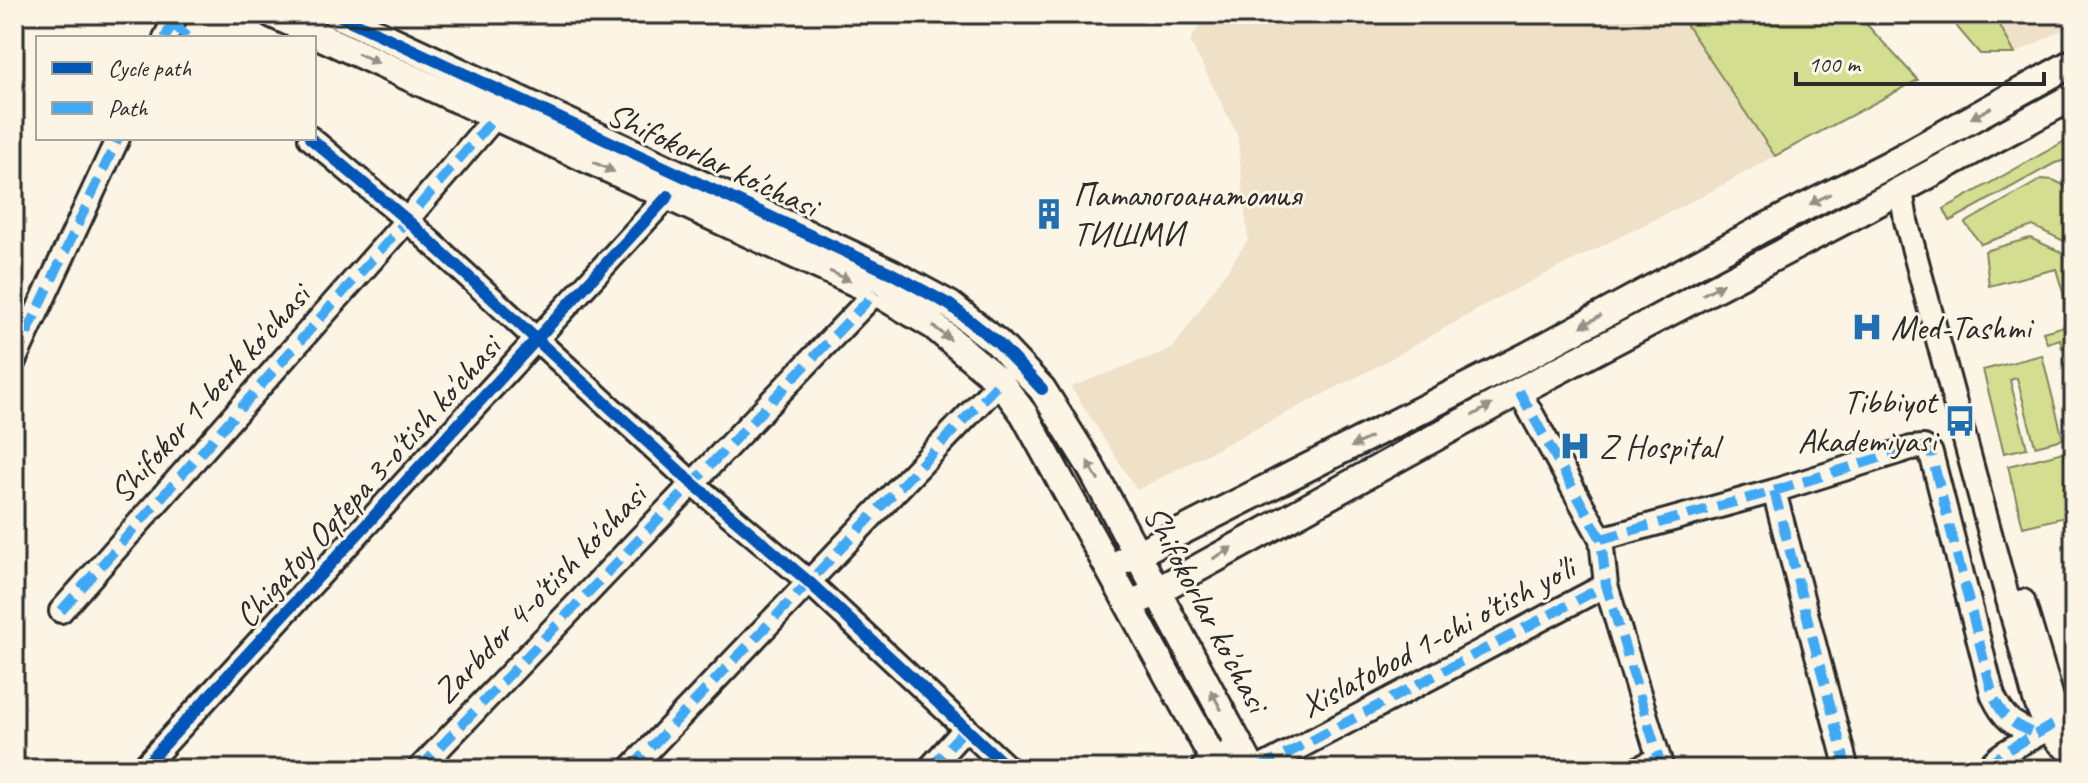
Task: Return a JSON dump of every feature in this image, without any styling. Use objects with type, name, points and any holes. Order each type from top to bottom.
[{"type":"main road","name":"Shifokorlar ko'chasi","points":[[272,14],[876,292],[934,326],[1000,382],[1024,414],[1130,605],[1212,767]]},
{"type":"main road","name":"Shifokorlar ko'chasi","points":[[336,14],[891,273],[950,305],[998,343],[1042,389],[1089,464],[1239,745],[1255,769]]},
{"type":"main road","points":[[1109,568],[1415,414],[1890,164],[2074,62]]},
{"type":"main road","points":[[1130,605],[1519,391],[2074,96]]},
{"type":"main road","points":[[1890,164],[1901,190]]},
{"type":"street","name":"Shifokor 1-berk ko'chasi","points":[[61,611],[495,117]]},
{"type":"street","points":[[14,361],[117,140]]},
{"type":"street","points":[[312,140],[407,220],[691,482],[809,582],[1009,769]]},
{"type":"street","points":[[1901,190],[1919,215],[2004,538],[2056,711],[2055,729],[2060,745],[2074,753]]},
{"type":"street","name":"Chigatoy Oqtepa 3-o'tish ko'chasi","points":[[142,769],[668,196]]},
{"type":"street","name":"Zarbdor 4-o'tish ko'chasi","points":[[419,769],[876,292]]},
{"type":"street","points":[[630,769],[1000,382]]},
{"type":"street","points":[[1519,391],[1601,539],[1606,585],[1661,764],[1638,769]]},
{"type":"street","points":[[1601,539],[1774,491],[1911,448],[1924,447],[1931,453],[1993,696],[2012,724],[2055,729]]},
{"type":"street","points":[[1774,491],[1847,769]]},
{"type":"street","name":"Xislatobod 1-chi o'tish yo'li","points":[[1255,769],[1606,585]]},
{"type":"street","points":[[929,769],[966,728]]},
{"type":"street","points":[[1987,769],[1995,758],[2009,748],[2055,729]]},
{"type":"street","points":[[1212,767],[1239,745]]},
{"type":"shaded area","points":[[1207,14],[1684,14],[1775,156],[1712,191],[1498,298],[1378,366],[1137,490],[1071,387],[1173,348],[1248,240],[1237,134],[1190,41]]},
{"type":"shaded area","points":[[1994,14],[2074,14],[2074,24],[2015,54]]},
{"type":"green space","points":[[1679,14],[1857,14],[1918,80],[1775,156]]},
{"type":"green space","points":[[1946,14],[1994,14],[2015,54],[1980,54]]},
{"type":"green space","points":[[2074,136],[2074,158],[2055,163],[1950,221],[1944,209]]},
{"type":"green space","points":[[2042,179],[2053,180],[2074,190],[2074,246],[2033,226],[1981,244],[1965,223]]},
{"type":"green space","points":[[2030,238],[2074,258],[2074,345],[2062,348],[2060,339],[2047,343],[2043,332],[2065,326],[2070,316],[2056,269],[1989,286],[1985,251]]},
{"type":"green space","points":[[2042,355],[2063,439],[2035,446],[2017,378],[2010,380],[2027,448],[2004,453],[1983,370]]},
{"type":"green space","points":[[2064,452],[2074,494],[2074,515],[2023,527],[2008,466]]},
{"type":"marked path","points":[[166,36],[177,14]]},
{"type":"marked path","points":[[172,23],[187,36]]},
{"type":"marked path","points":[[61,611],[495,117]]},
{"type":"marked path","points":[[14,361],[117,140]]},
{"type":"marked path","points":[[419,769],[876,292]]},
{"type":"marked path","points":[[630,769],[1000,382]]},
{"type":"marked path","points":[[1519,391],[1601,539],[1606,585],[1662,769]]},
{"type":"marked path","points":[[1601,539],[1774,491],[1911,448],[1924,447],[1931,453],[1993,696],[2010,721],[2037,735]]},
{"type":"marked path","points":[[1774,491],[1847,769]]},
{"type":"marked path","points":[[1258,769],[1606,585]]},
{"type":"marked path","points":[[1987,769],[2012,747],[2061,719]]},
{"type":"marked path","points":[[929,769],[966,728]]},
{"type":"marked path","points":[[1638,769],[1659,758]]},
{"type":"cycle path","points":[[336,14],[891,273],[950,305],[998,343],[1042,389]]},
{"type":"cycle path","points":[[312,140],[407,220],[691,482],[809,582],[1009,769]]},
{"type":"cycle path","points":[[142,769],[668,196]]},
{"type":"place","name":"Паталогоанатомия ТИШМИ","points":[[1049,214]]},
{"type":"place","name":"Med-Tashmi","points":[[1867,327]]},
{"type":"place","name":"Tibbiyot Akademiyasi","points":[[1960,421]]},
{"type":"place","name":"Z Hospital","points":[[1575,446]]}]
